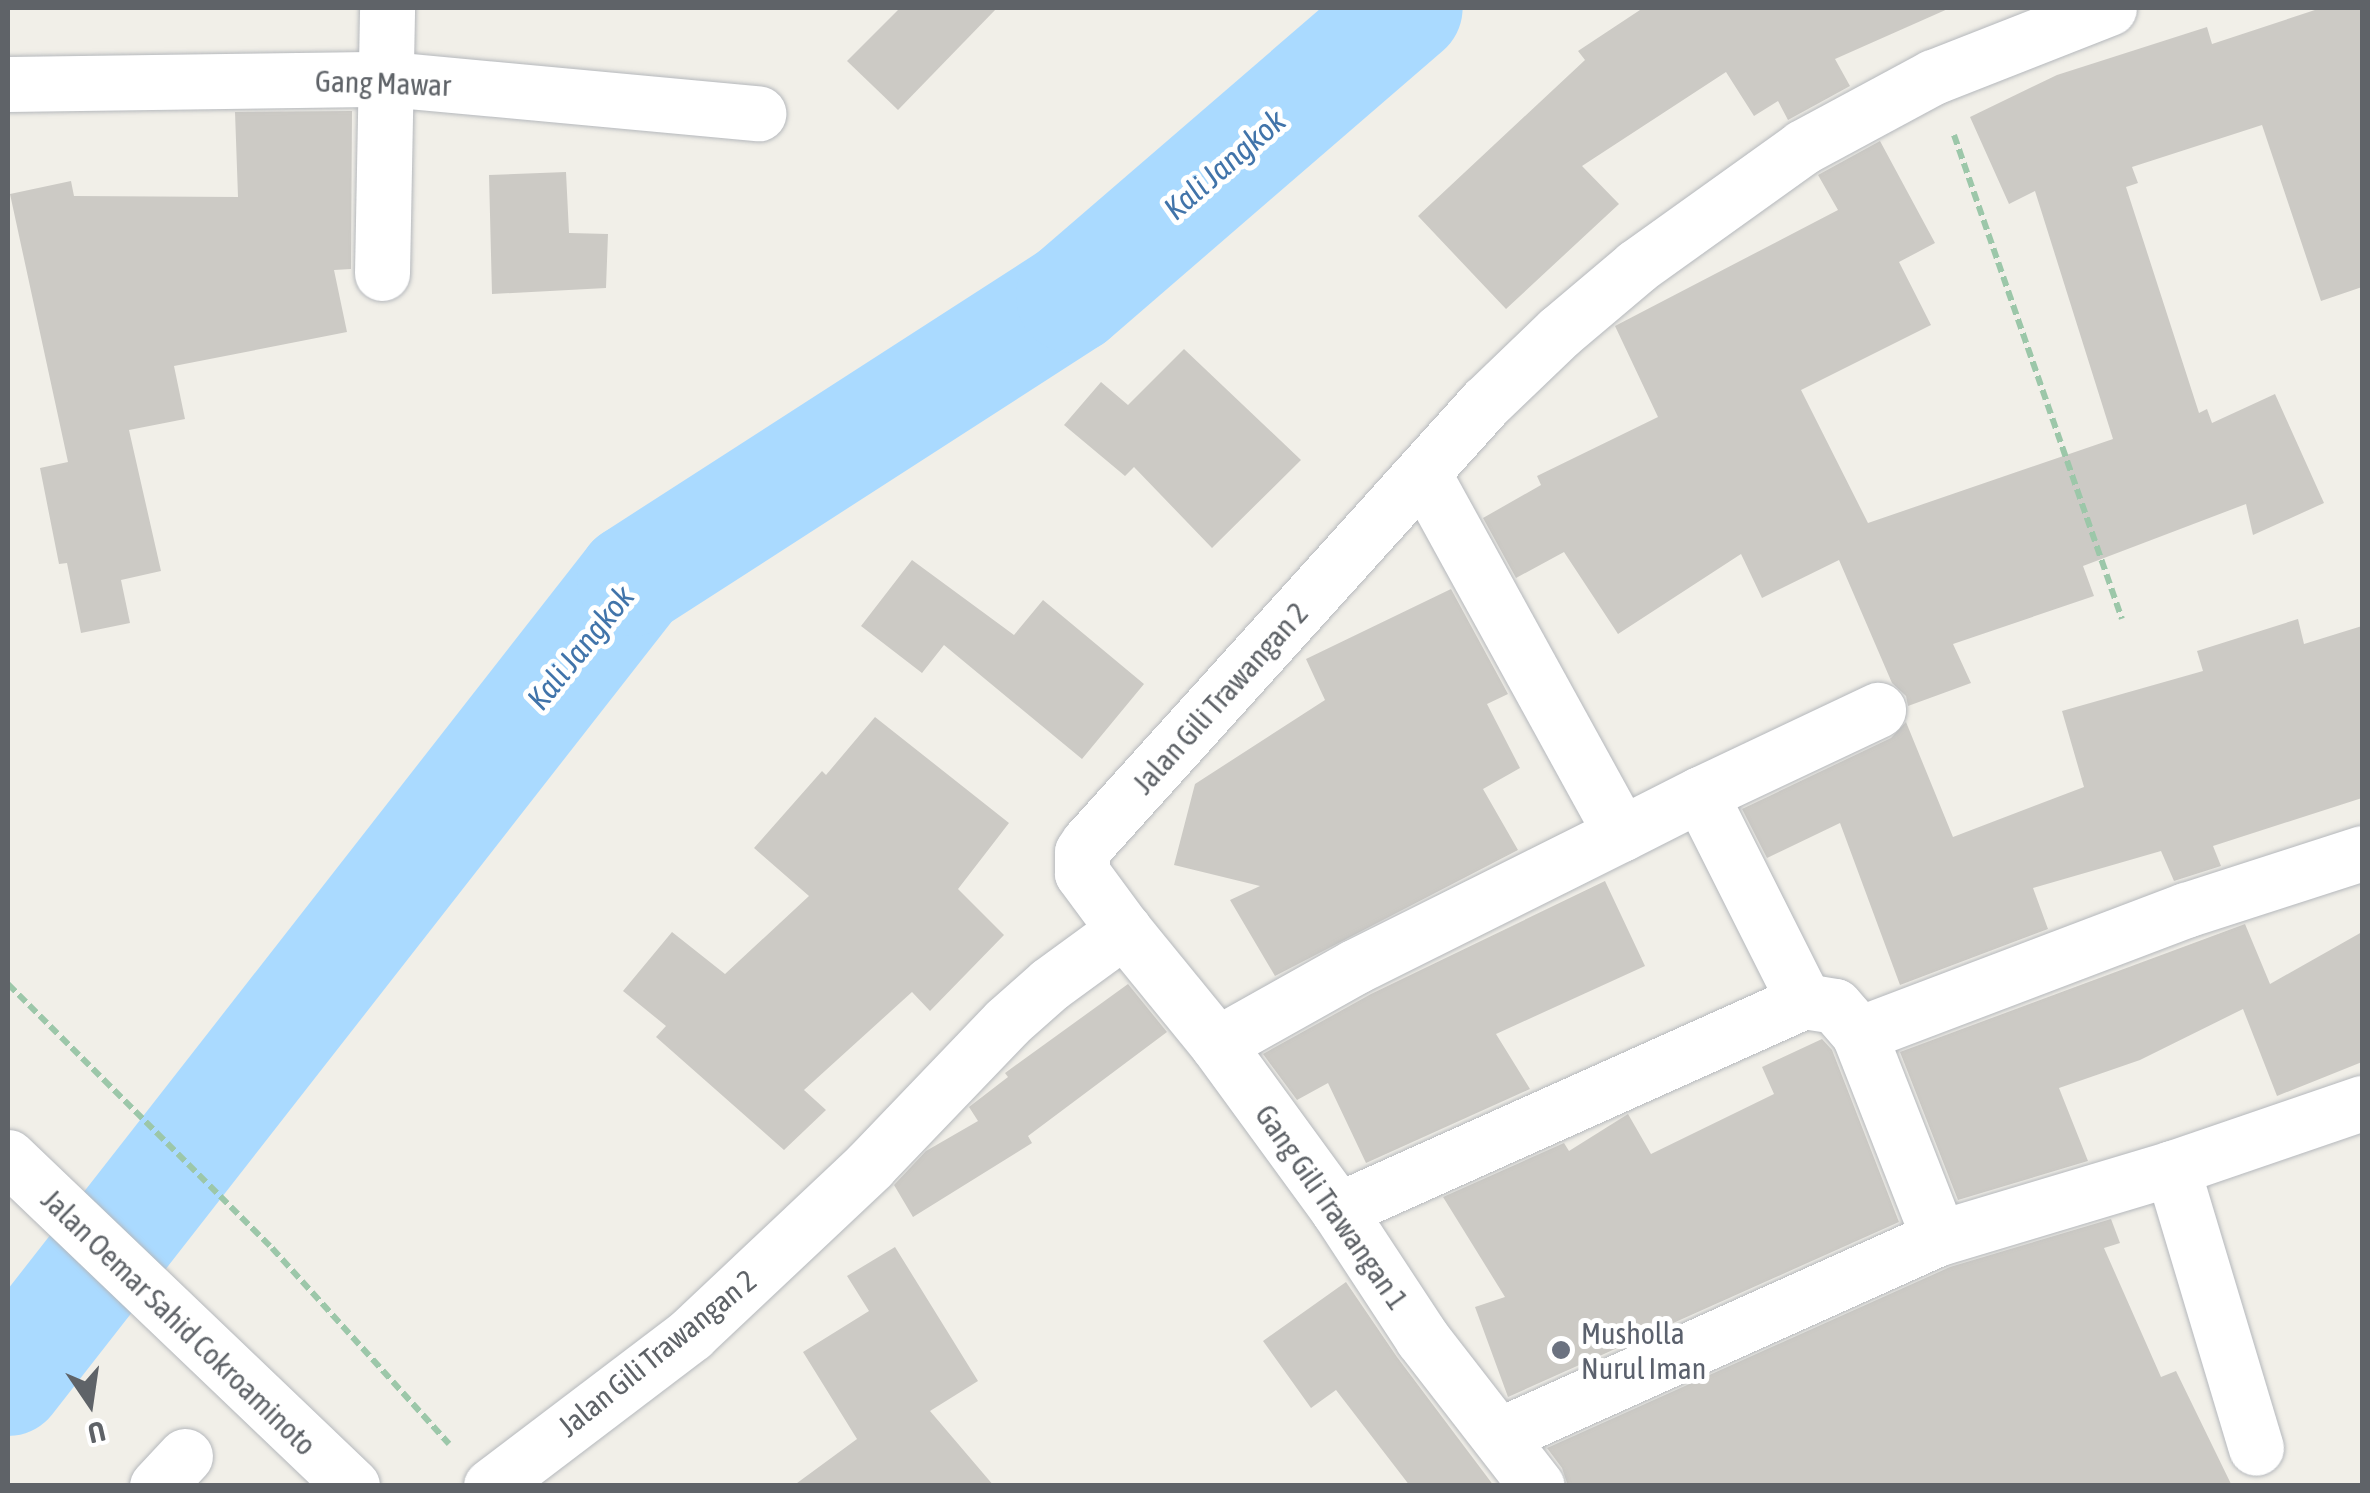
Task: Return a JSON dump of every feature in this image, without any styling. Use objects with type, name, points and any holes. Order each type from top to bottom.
[{"type":"street","points":[[382,272],[388,8]]},
{"type":"street","name":"Jalan Gili Trawangan 2","points":[[476,1472],[691,1334],[870,1166],[1008,1022],[1050,984],[1124,930],[1082,874],[1082,852],[1088,843],[1485,403],[1636,266],[1803,147],[1934,77],[2109,8]]},
{"type":"street","name":"Gang Mawar","points":[[8,84],[388,79],[758,113]]},
{"type":"street","points":[[1424,475],[1621,834]]},
{"type":"street","points":[[1217,1044],[1356,966],[1878,710]]},
{"type":"street","points":[[1700,794],[1804,1001]]},
{"type":"street","points":[[1858,1034],[2186,910],[2362,852]]},
{"type":"street","name":"Gang Gili Trawangan 1","points":[[1124,930],[1217,1044],[1338,1210],[1422,1338],[1538,1486]]},
{"type":"street","points":[[1338,1210],[1804,1001],[1835,1006],[1858,1034],[1938,1238]]},
{"type":"street","points":[[1500,1434],[1938,1238],[2172,1168],[2362,1103]]},
{"type":"street","name":"Jalan Oemar Sahid Cokroaminoto","points":[[8,1157],[341,1475]]},
{"type":"street","points":[[2172,1168],[2256,1448]]},
{"type":"path","points":[[1934,77],[2122,619]]},
{"type":"path","points":[[8,984],[272,1248],[476,1472]]},
{"type":"building","points":[[900,8],[997,8],[898,110],[847,61]]},
{"type":"building","points":[[1643,8],[1950,8],[1835,59],[1850,86],[1788,120],[1778,101],[1754,116],[1726,72],[1582,166],[1619,204],[1506,309],[1418,216],[1585,60],[1578,51]]},
{"type":"building","points":[[2321,8],[2362,8],[2362,287],[2321,301],[2262,125],[2132,167],[2138,183],[2126,187],[2199,413],[2207,409],[2212,423],[2275,394],[2324,503],[2253,535],[2246,504],[2083,566],[2094,596],[1953,644],[1971,683],[1908,706],[1906,696],[1892,683],[1839,560],[1762,598],[1741,554],[1618,634],[1564,552],[1516,578],[1483,518],[1541,485],[1537,476],[1658,417],[1615,326],[1838,210],[1818,175],[1880,141],[1935,243],[1899,262],[1931,325],[1801,390],[1868,523],[2113,439],[2035,191],[2009,204],[1970,117],[2057,75],[2207,27],[2212,44]]},
{"type":"building","points":[[352,111],[351,269],[334,270],[347,332],[174,366],[185,419],[129,430],[161,571],[121,580],[130,623],[81,633],[67,563],[59,564],[40,468],[68,462],[10,194],[71,181],[74,196],[238,197],[235,112]]},
{"type":"building","points":[[566,172],[569,233],[608,234],[606,288],[492,294],[489,175]]},
{"type":"building","points":[[1184,349],[1301,460],[1212,548],[1134,467],[1125,476],[1064,425],[1101,382],[1128,405]]},
{"type":"building","points":[[912,560],[1014,635],[1043,600],[1144,684],[1082,759],[944,645],[922,673],[861,626]]},
{"type":"building","points":[[1451,589],[1508,694],[1487,704],[1520,768],[1483,789],[1518,850],[1275,976],[1230,900],[1260,886],[1174,865],[1195,784],[1325,700],[1306,659]]},
{"type":"building","points":[[2298,619],[2304,644],[2362,626],[2362,798],[2213,846],[2221,866],[2174,881],[2161,851],[2033,888],[2048,929],[1900,985],[1840,823],[1767,858],[1742,809],[1891,738],[1906,722],[1953,837],[2084,787],[2062,711],[2203,671],[2197,651]]},
{"type":"building","points":[[875,717],[1009,823],[958,889],[1004,935],[930,1011],[912,992],[804,1090],[826,1110],[784,1150],[656,1037],[666,1026],[623,991],[672,932],[725,974],[809,896],[754,848],[822,771],[826,775]]},
{"type":"building","points":[[1605,881],[1645,966],[1496,1034],[1530,1089],[1366,1163],[1328,1083],[1297,1100],[1263,1054],[1371,994]]},
{"type":"building","points":[[2245,924],[2270,984],[2362,932],[2362,1062],[2277,1096],[2243,1009],[2140,1060],[2059,1088],[2088,1161],[1958,1200],[1900,1052]]},
{"type":"building","points":[[1128,984],[1167,1032],[1028,1136],[1032,1143],[913,1217],[894,1185],[926,1151],[978,1121],[969,1107],[1008,1077],[1005,1073]]},
{"type":"building","points":[[1822,1039],[1832,1050],[1899,1222],[1508,1397],[1475,1307],[1505,1297],[1443,1197],[1564,1143],[1569,1151],[1628,1114],[1651,1154],[1774,1094],[1762,1067]]},
{"type":"building","points":[[2111,1219],[2120,1243],[2104,1248],[2161,1377],[2176,1371],[2232,1486],[1568,1486],[1562,1468],[1547,1448],[1950,1267]]},
{"type":"building","points":[[895,1247],[978,1381],[930,1411],[994,1486],[793,1486],[857,1439],[803,1352],[869,1311],[847,1276]]},
{"type":"building","points":[[1346,1282],[1494,1486],[1410,1486],[1336,1390],[1311,1408],[1263,1341]]},
{"type":"waterway","name":"Kali Jangkok","points":[[8,1380],[633,580],[1072,297],[1407,8]]},
{"type":"place","name":"Musholla Nurul Iman","points":[[1561,1350]]}]
